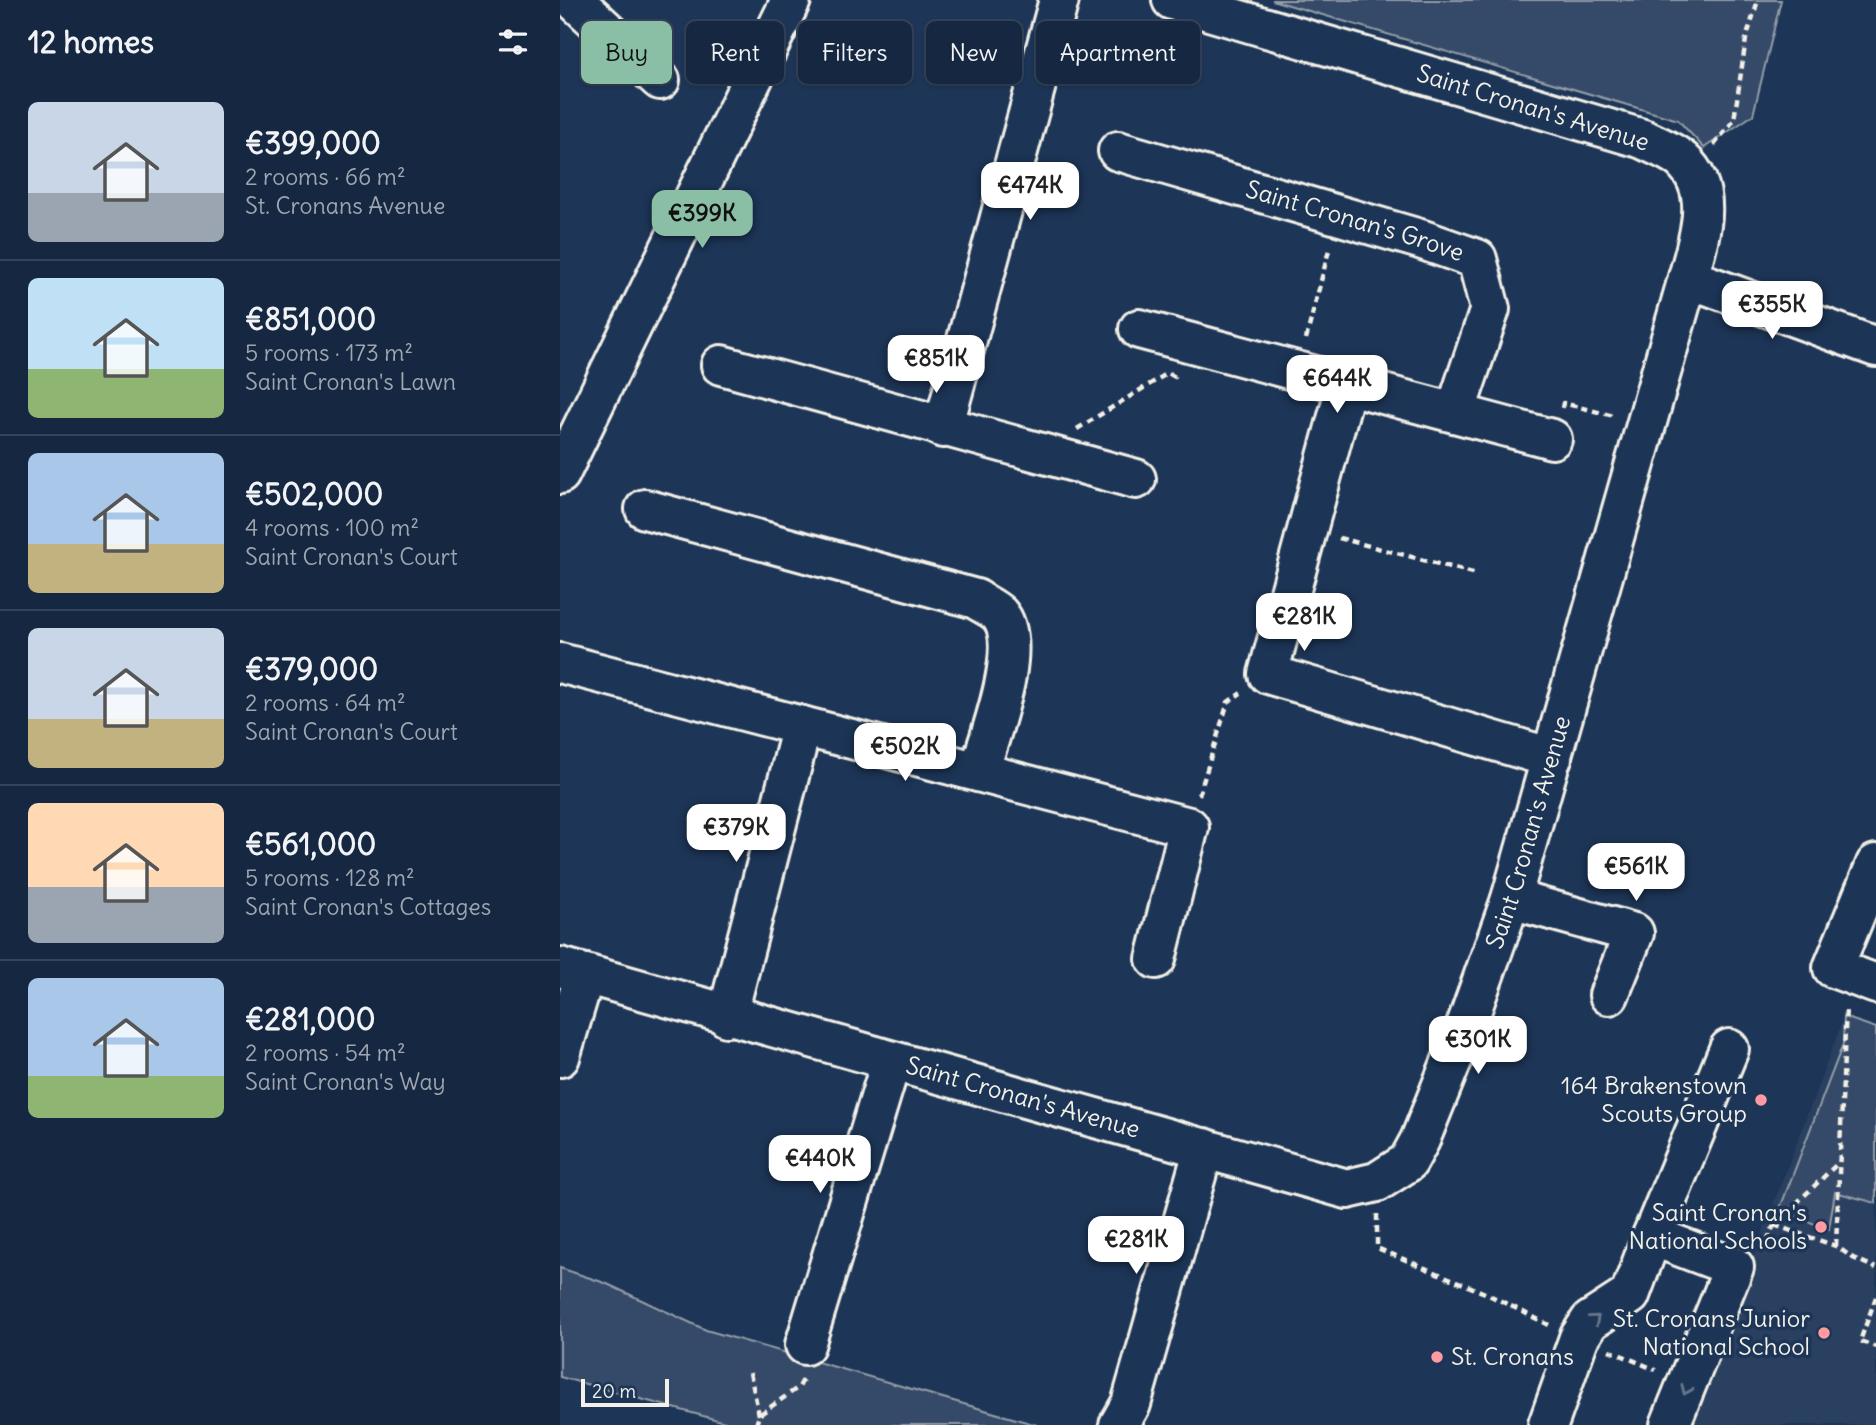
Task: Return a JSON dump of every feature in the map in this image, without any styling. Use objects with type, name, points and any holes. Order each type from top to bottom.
[{"type":"street","points":[[574,0],[597,21]]},
{"type":"street","points":[[560,474],[568,439],[791,0]]},
{"type":"street","points":[[943,428],[1059,0]]},
{"type":"street","name":"Saint Cronan's Avenue","points":[[572,970],[727,1017],[1347,1189],[1377,1182],[1408,1162],[1420,1140],[1467,1023],[1511,899],[1688,278],[1704,214],[1698,183],[1682,159],[1643,139],[1172,0]]},
{"type":"street","name":"Saint Cronan's Grove","points":[[1118,151],[1477,259],[1490,309],[1455,413]]},
{"type":"street","points":[[1688,278],[1876,348]]},
{"type":"street","points":[[1139,329],[1298,371],[1346,387],[1552,439]]},
{"type":"street","points":[[721,366],[1136,479]]},
{"type":"street","points":[[1346,387],[1268,674],[1552,758]]},
{"type":"street","points":[[645,509],[976,599],[1000,615],[1009,637],[1007,673],[979,772]]},
{"type":"street","points":[[560,663],[1189,827],[1156,959]]},
{"type":"street","points":[[727,1017],[802,726]]},
{"type":"street","points":[[1854,976],[1876,864]]},
{"type":"street","points":[[1511,899],[1634,933],[1609,995]]},
{"type":"street","points":[[560,1057],[572,970]]},
{"type":"street","points":[[1548,1425],[1579,1338],[1590,1321],[1630,1295],[1729,1049]]},
{"type":"street","points":[[806,1345],[891,1062]]},
{"type":"street","points":[[1119,1425],[1131,1404],[1204,1148]]},
{"type":"street","points":[[1652,1236],[1734,1267],[1689,1384],[1670,1425]]},
{"type":"path","points":[[1691,173],[1734,120],[1746,39],[1758,0]]},
{"type":"path","points":[[1298,371],[1338,215]]},
{"type":"path","points":[[1052,457],[1060,439],[1168,373],[1175,377],[1181,340]]},
{"type":"path","points":[[1552,439],[1563,403],[1616,417]]},
{"type":"path","points":[[1307,530],[1477,573]]},
{"type":"path","points":[[1189,827],[1228,702],[1268,674]]},
{"type":"path","points":[[1836,1246],[1844,1017],[1854,976]]},
{"type":"path","points":[[1377,1182],[1377,1248],[1689,1384]]},
{"type":"path","points":[[1774,1225],[1836,1246],[1853,1258],[1876,1268]]},
{"type":"path","points":[[1876,1297],[1860,1340],[1876,1347]]},
{"type":"path","points":[[759,1415],[799,1387],[818,1349],[806,1345]]},
{"type":"path","points":[[750,1373],[759,1415],[756,1425]]},
{"type":"shaded area","points":[[1272,0],[1781,0],[1753,115],[1704,148],[1678,120]]},
{"type":"shaded area","name":"Saint Cronan's National Schools","points":[[1844,1017],[1876,1028],[1876,1425],[1690,1425]]},
{"type":"shaded area","points":[[1844,1017],[1876,1028],[1876,1203],[1835,1192],[1829,1229],[1779,1211],[1843,1044]]},
{"type":"shaded area","points":[[560,1268],[605,1283],[706,1330],[1037,1425],[736,1425],[560,1377]]},
{"type":"place","name":"164 Brakenstown Scouts Group","points":[[1761,1100]]},
{"type":"place","name":"Saint Cronan's National Schools","points":[[1821,1227]]},
{"type":"place","name":"St. Cronans Junior National School","points":[[1824,1333]]},
{"type":"place","name":"St. Cronans","points":[[1437,1357]]}]
